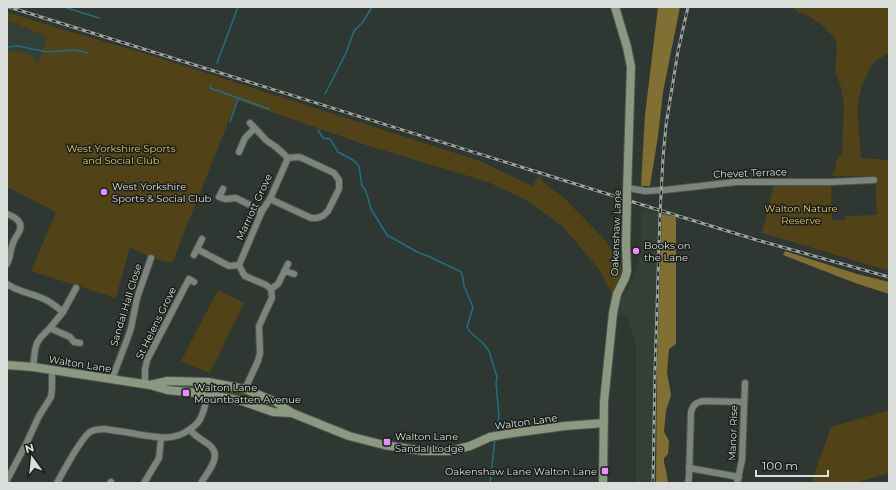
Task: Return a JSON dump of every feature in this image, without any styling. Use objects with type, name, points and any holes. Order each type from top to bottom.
[{"type":"street","name":"Oakenshaw Lane","points":[[603,483],[604,402],[614,308],[617,294],[625,278],[626,271],[631,67],[626,41],[615,7]]},
{"type":"street","points":[[239,152],[252,126],[267,141],[288,158],[298,156],[334,173],[339,180],[339,189],[328,211],[324,215],[316,218],[306,216],[270,199]]},
{"type":"street","name":"Marriott Grove","points":[[239,265],[262,211],[270,199],[288,158]]},
{"type":"street","name":"Chevet Terrace","points":[[628,191],[665,190],[736,182],[831,182],[874,180]]},
{"type":"street","points":[[223,189],[219,197],[236,198],[262,211]]},
{"type":"street","points":[[7,214],[18,220],[20,231],[13,241],[10,259],[7,264]]},
{"type":"street","points":[[202,239],[195,252],[229,266],[239,265],[245,276],[268,287],[271,290],[272,298],[259,326],[260,353],[258,361],[245,389],[242,401]]},
{"type":"street","name":"Sandal Hall Close","points":[[112,379],[131,328],[137,298],[151,258]]},
{"type":"street","points":[[271,290],[278,284],[288,264]]},
{"type":"street","points":[[285,270],[294,274]]},
{"type":"street","name":"St Helens Grove","points":[[148,384],[145,370],[147,360],[189,279],[194,282]]},
{"type":"street","points":[[7,284],[44,299],[52,303],[63,312]]},
{"type":"street","points":[[33,368],[37,343],[63,312],[76,288]]},
{"type":"street","points":[[50,328],[70,337],[74,342],[80,342]]},
{"type":"street","name":"Walton Lane","points":[[7,365],[148,384],[167,390],[207,394],[242,401],[273,412],[292,413]]},
{"type":"street","points":[[7,480],[39,416],[51,397],[52,370]]},
{"type":"street","name":"Walton Lane","points":[[148,384],[168,381],[208,382],[245,389],[276,402],[292,413],[349,436],[384,445],[422,451],[450,450],[470,446],[496,436],[564,426],[604,423]]},
{"type":"street","points":[[56,483],[84,438],[96,430],[105,429],[161,438],[175,437],[184,434],[199,421],[202,415],[208,382]]},
{"type":"street","name":"Manor Rise","points":[[738,480],[742,460],[745,382]]},
{"type":"street","points":[[688,483],[690,412],[692,407],[698,402],[704,401],[744,402]]},
{"type":"street","points":[[190,430],[195,436],[211,446],[214,451],[214,461],[200,483]]},
{"type":"street","points":[[144,483],[159,458],[161,438]]},
{"type":"street","points":[[689,468],[738,480]]},
{"type":"shaded area","points":[[658,7],[680,7],[663,92],[650,186],[641,186],[645,115]]},
{"type":"shaded area","points":[[7,20],[47,37],[7,143]]},
{"type":"shaded area","points":[[641,210],[662,214],[657,365],[656,483],[636,483],[636,342],[626,316],[617,316],[618,304],[631,282],[641,254]]},
{"type":"shaded area","points":[[662,214],[676,217],[676,344],[669,349],[667,372],[671,395],[666,411],[664,432],[669,441],[668,454],[664,458],[664,463],[668,483],[656,483],[657,365]]},
{"type":"shaded area","points":[[785,251],[857,274],[889,282],[889,294],[855,283],[783,255]]},
{"type":"green space","name":"Walton Nature Reserve","points":[[793,7],[889,7],[889,53],[875,61],[870,68],[862,85],[857,107],[861,158],[889,160],[889,271],[762,233],[774,184],[831,184],[832,220],[845,220],[845,216],[877,215],[875,176],[831,176],[835,171],[836,161],[842,153],[844,104],[841,87],[835,71],[837,49],[836,40],[822,25],[810,17],[796,11]]},
{"type":"green space","name":"West Yorkshire Sports and Social Club","points":[[7,12],[147,54],[480,161],[532,186],[539,176],[541,180],[566,200],[606,241],[623,270],[621,279],[613,297],[602,274],[562,226],[528,201],[488,182],[369,146],[237,100],[172,263],[151,258],[130,247],[116,298],[31,271],[56,212],[7,187],[7,52],[26,53],[33,57],[37,66],[47,37],[7,20]]},
{"type":"green space","points":[[218,290],[244,303],[210,373],[181,361]]},
{"type":"green space","points":[[150,385],[234,386],[292,413]]},
{"type":"green space","points":[[889,410],[889,473],[854,483],[811,483],[831,427]]},
{"type":"waterway","points":[[64,7],[99,18]]},
{"type":"waterway","points":[[217,63],[238,7]]},
{"type":"waterway","points":[[325,94],[346,53],[354,31],[363,22],[372,7]]},
{"type":"waterway","points":[[7,47],[18,46],[47,52],[76,50],[88,52]]},
{"type":"waterway","points":[[211,86],[210,88],[269,109]]},
{"type":"waterway","points":[[230,122],[238,99]]},
{"type":"waterway","points":[[318,130],[323,138],[330,139],[338,152],[353,160],[359,166],[362,186],[366,191],[371,209],[387,235],[419,253],[461,272],[464,286],[473,307],[467,327],[469,331],[484,344],[489,351],[497,377],[496,383],[499,416],[496,434]]},
{"type":"waterway","points":[[490,483],[495,439]]},
{"type":"railway","points":[[9,7],[662,211],[757,240],[889,277]]},
{"type":"railway","points":[[653,483],[655,371],[663,158],[666,125],[678,51],[688,7]]},
{"type":"place","name":"West Yorkshire Sports & Social Club","points":[[104,192]]},
{"type":"place","name":"Books on the Lane","points":[[636,251]]},
{"type":"place","name":"Walton Lane Mountbatten Avenue","points":[[186,393]]},
{"type":"place","name":"Walton Lane Sandal Lodge","points":[[387,442]]},
{"type":"place","name":"Oakenshaw Lane Walton Lane","points":[[605,471]]}]
